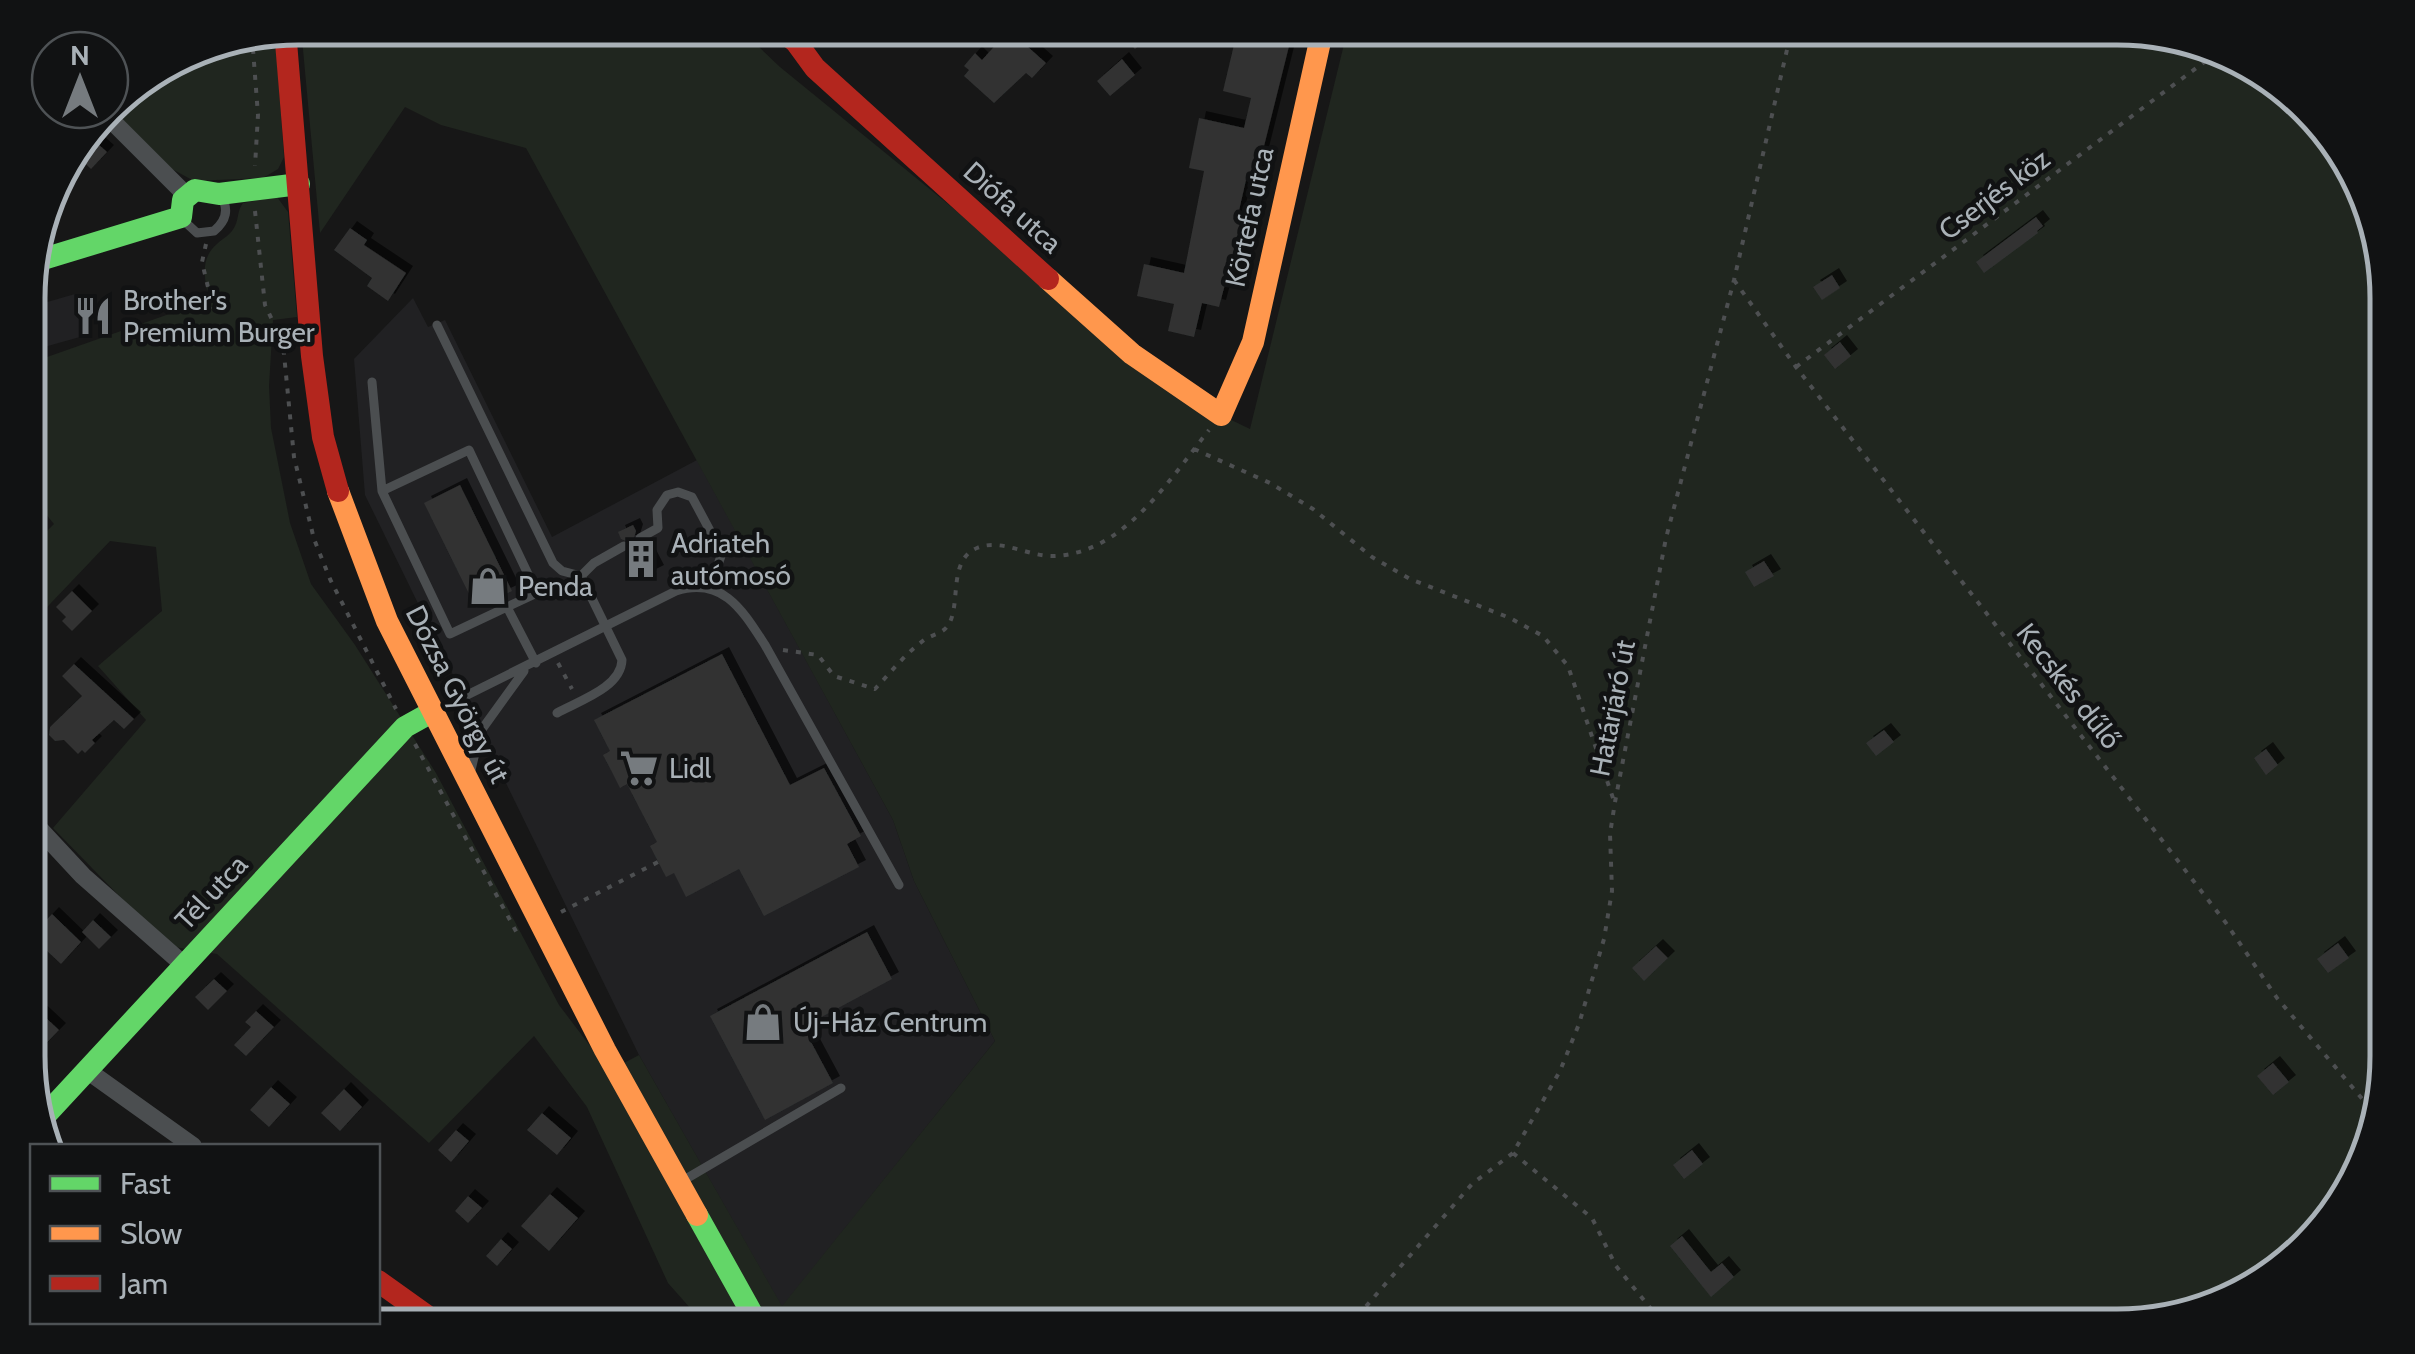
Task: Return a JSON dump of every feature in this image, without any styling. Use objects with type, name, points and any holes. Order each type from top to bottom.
[{"type":"street","name":"Körtefa utca","points":[[1222,415],[1253,342],[1319,45]]},
{"type":"street","name":"Dózsa György út","points":[[287,46],[312,356],[323,437],[359,554],[387,622],[605,1050],[749,1309]]},
{"type":"street","name":"Diófa utca","points":[[796,46],[815,68],[1132,354],[1222,415]]},
{"type":"street","points":[[119,130],[184,206]]},
{"type":"street","points":[[49,256],[184,206],[196,189],[207,188],[219,194],[299,184]]},
{"type":"street","name":"Tél utca","points":[[51,1109],[405,727],[432,712]]},
{"type":"street","points":[[45,835],[83,876],[184,965]]},
{"type":"street","points":[[88,1070],[189,1144]]},
{"type":"street","points":[[380,1282],[417,1309]]},
{"type":"lane","points":[[184,206],[187,228],[209,233],[226,216],[219,194]]},
{"type":"lane","points":[[436,325],[553,563],[562,572],[581,576]]},
{"type":"lane","points":[[372,382],[382,491],[450,634],[537,593],[469,450],[382,491]]},
{"type":"lane","points":[[640,538],[658,528],[661,501],[672,492],[686,494],[697,503],[722,553],[710,588]]},
{"type":"lane","points":[[581,576],[594,563],[624,546]]},
{"type":"lane","points":[[557,713],[614,681],[620,672],[622,660],[581,576]]},
{"type":"lane","points":[[432,712],[676,591],[710,588],[732,598],[771,655],[899,885]]},
{"type":"lane","points":[[508,607],[531,665]]},
{"type":"lane","points":[[469,782],[480,732],[531,665]]},
{"type":"lane","points":[[681,1182],[841,1088]]},
{"type":"path","name":"Határjáró út","points":[[1364,1308],[1472,1184],[1513,1153],[1569,1053],[1596,972],[1611,902],[1610,834],[1666,538],[1734,280],[1786,45]]},
{"type":"path","name":"Cserjés köz","points":[[1796,367],[2206,61]]},
{"type":"path","points":[[209,233],[202,262],[213,308]]},
{"type":"path","name":"Kecskés dűlő","points":[[1734,280],[1796,367],[2226,922],[2277,998],[2365,1103]]},
{"type":"path","points":[[771,655],[784,650],[818,655],[834,676],[875,689],[924,640],[945,630],[952,619],[956,580],[967,554],[993,544],[1052,556],[1082,551],[1108,539],[1140,514],[1222,415]]},
{"type":"path","points":[[1194,449],[1270,483],[1313,509],[1372,557],[1410,579],[1510,618],[1543,636],[1568,666],[1615,802]]},
{"type":"path","points":[[553,654],[578,701]]},
{"type":"path","points":[[598,891],[658,862]]},
{"type":"path","points":[[1513,1153],[1592,1218],[1616,1266],[1651,1308]]},
{"type":"shaded area","points":[[1344,45],[2117,45],[2150,47],[2214,64],[2271,97],[2307,131],[2327,157],[2357,217],[2369,281],[2369,1073],[2357,1137],[2344,1168],[2318,1210],[2296,1235],[2244,1275],[2183,1300],[2134,1308],[691,1309],[668,1283],[587,1107],[534,1036],[429,1143],[217,954],[168,946],[53,828],[146,720],[98,666],[162,611],[156,547],[110,541],[45,609],[45,533],[54,524],[45,513],[45,358],[209,300],[205,270],[211,250],[233,229],[243,203],[277,197],[288,212],[297,317],[273,320],[271,428],[290,523],[311,584],[355,645],[436,773],[559,1005],[609,1071],[639,1055],[782,1306],[995,1041],[914,881],[893,820],[526,148],[441,125],[405,107],[320,233],[303,46],[758,46],[1132,354],[1221,415],[1250,429]]},
{"type":"shaded area","points":[[276,47],[284,157],[278,169],[263,178],[194,181],[172,169],[130,128],[130,109],[186,71],[217,58]]},
{"type":"shaded area","points":[[75,294],[87,335],[45,347],[45,303]]},
{"type":"shaded area","points":[[413,298],[428,327],[445,320],[552,537],[697,460],[893,820],[914,881],[995,1041],[782,1307],[639,1055],[365,495],[354,359]]},
{"type":"building","points":[[1234,45],[1289,45],[1255,182],[1246,180],[1238,215],[1243,216],[1219,307],[1202,303],[1194,337],[1168,331],[1174,304],[1137,296],[1144,264],[1184,273],[1204,171],[1189,168],[1199,118],[1244,128],[1251,98],[1223,91]]},
{"type":"building","points":[[995,46],[1026,46],[1046,63],[1032,78],[1026,73],[994,103],[964,76],[969,70],[964,66],[975,53],[982,60]]},
{"type":"building","points":[[1122,59],[1135,75],[1110,96],[1097,81]]},
{"type":"building","points":[[97,143],[107,152],[91,169],[85,163]]},
{"type":"building","points":[[2036,217],[2043,226],[2038,233],[1984,273],[1976,262]]},
{"type":"building","points":[[350,228],[367,240],[364,245],[406,273],[388,301],[367,286],[372,278],[334,250]]},
{"type":"building","points":[[1832,275],[1840,288],[1822,300],[1813,287]]},
{"type":"building","points":[[1840,342],[1851,356],[1835,369],[1824,355]]},
{"type":"building","points":[[460,485],[512,591],[476,608],[424,503]]},
{"type":"building","name":"Adriateh autómosó","points":[[633,525],[633,541],[643,545],[657,572],[641,580],[628,553],[631,543],[621,539],[618,532]]},
{"type":"building","points":[[1764,561],[1774,576],[1754,587],[1745,572]]},
{"type":"building","points":[[72,591],[92,611],[72,631],[56,607]]},
{"type":"building","points":[[722,654],[790,785],[824,768],[861,836],[847,844],[859,867],[764,916],[739,869],[686,897],[674,873],[666,877],[650,846],[657,842],[627,784],[620,788],[603,755],[610,751],[594,720]]},
{"type":"building","points":[[74,664],[134,719],[124,729],[114,720],[92,740],[95,743],[85,753],[82,750],[78,754],[64,740],[55,741],[49,735],[50,727],[82,696],[62,676]]},
{"type":"building","points":[[1884,730],[1894,742],[1876,756],[1866,743]]},
{"type":"building","points":[[2266,749],[2278,765],[2266,775],[2254,758]]},
{"type":"building","points":[[52,914],[81,942],[61,964],[45,949],[45,921]]},
{"type":"building","points":[[93,920],[111,937],[99,949],[82,932]]},
{"type":"building","name":"Új-Ház Centrum","points":[[867,932],[892,979],[803,1027],[833,1083],[765,1120],[710,1016]]},
{"type":"building","points":[[2338,943],[2349,958],[2328,973],[2317,959]]},
{"type":"building","points":[[1656,946],[1668,958],[1644,981],[1632,968]]},
{"type":"building","points":[[214,979],[227,991],[208,1010],[195,997]]},
{"type":"building","points":[[256,1011],[274,1027],[246,1056],[234,1045],[251,1027],[245,1022]]},
{"type":"building","points":[[45,1017],[59,1030],[45,1044]]},
{"type":"building","points":[[2273,1063],[2289,1082],[2273,1095],[2257,1076]]},
{"type":"building","points":[[271,1087],[290,1104],[269,1127],[250,1110]]},
{"type":"building","points":[[344,1089],[362,1107],[340,1131],[321,1113]]},
{"type":"building","points":[[542,1113],[571,1138],[557,1155],[527,1130]]},
{"type":"building","points":[[456,1130],[469,1141],[451,1162],[438,1150]]},
{"type":"building","points":[[1692,1150],[1703,1164],[1684,1179],[1673,1165]]},
{"type":"building","points":[[550,1194],[578,1218],[549,1251],[521,1226]]},
{"type":"building","points":[[468,1196],[482,1208],[468,1223],[455,1211]]},
{"type":"building","points":[[1682,1236],[1711,1272],[1722,1263],[1734,1277],[1711,1297],[1670,1246]]},
{"type":"building","points":[[501,1239],[512,1249],[497,1266],[486,1256]]},
{"type":"traffic: fast","points":[[49,257],[181,217],[183,200],[195,190],[219,194],[299,184]]},
{"type":"traffic: fast","points":[[51,1109],[405,727],[432,712]]},
{"type":"traffic: fast","points":[[697,1215],[749,1309]]},
{"type":"traffic: slow","points":[[1048,279],[1132,354],[1221,415],[1253,342],[1319,45]]},
{"type":"traffic: slow","points":[[338,491],[387,621],[605,1050],[697,1215]]},
{"type":"traffic: jam","points":[[286,46],[312,356],[323,437],[338,491]]},
{"type":"traffic: jam","points":[[799,46],[815,68],[1048,279]]},
{"type":"traffic: jam","points":[[380,1282],[417,1309]]},
{"type":"place","name":"Brother's Premium Burger","points":[[93,316]]},
{"type":"place","name":"Adriateh autómosó","points":[[641,559]]},
{"type":"place","name":"Penda","points":[[488,586]]},
{"type":"place","name":"Lidl","points":[[639,768]]},
{"type":"place","name":"Új-Ház Centrum","points":[[763,1022]]}]
